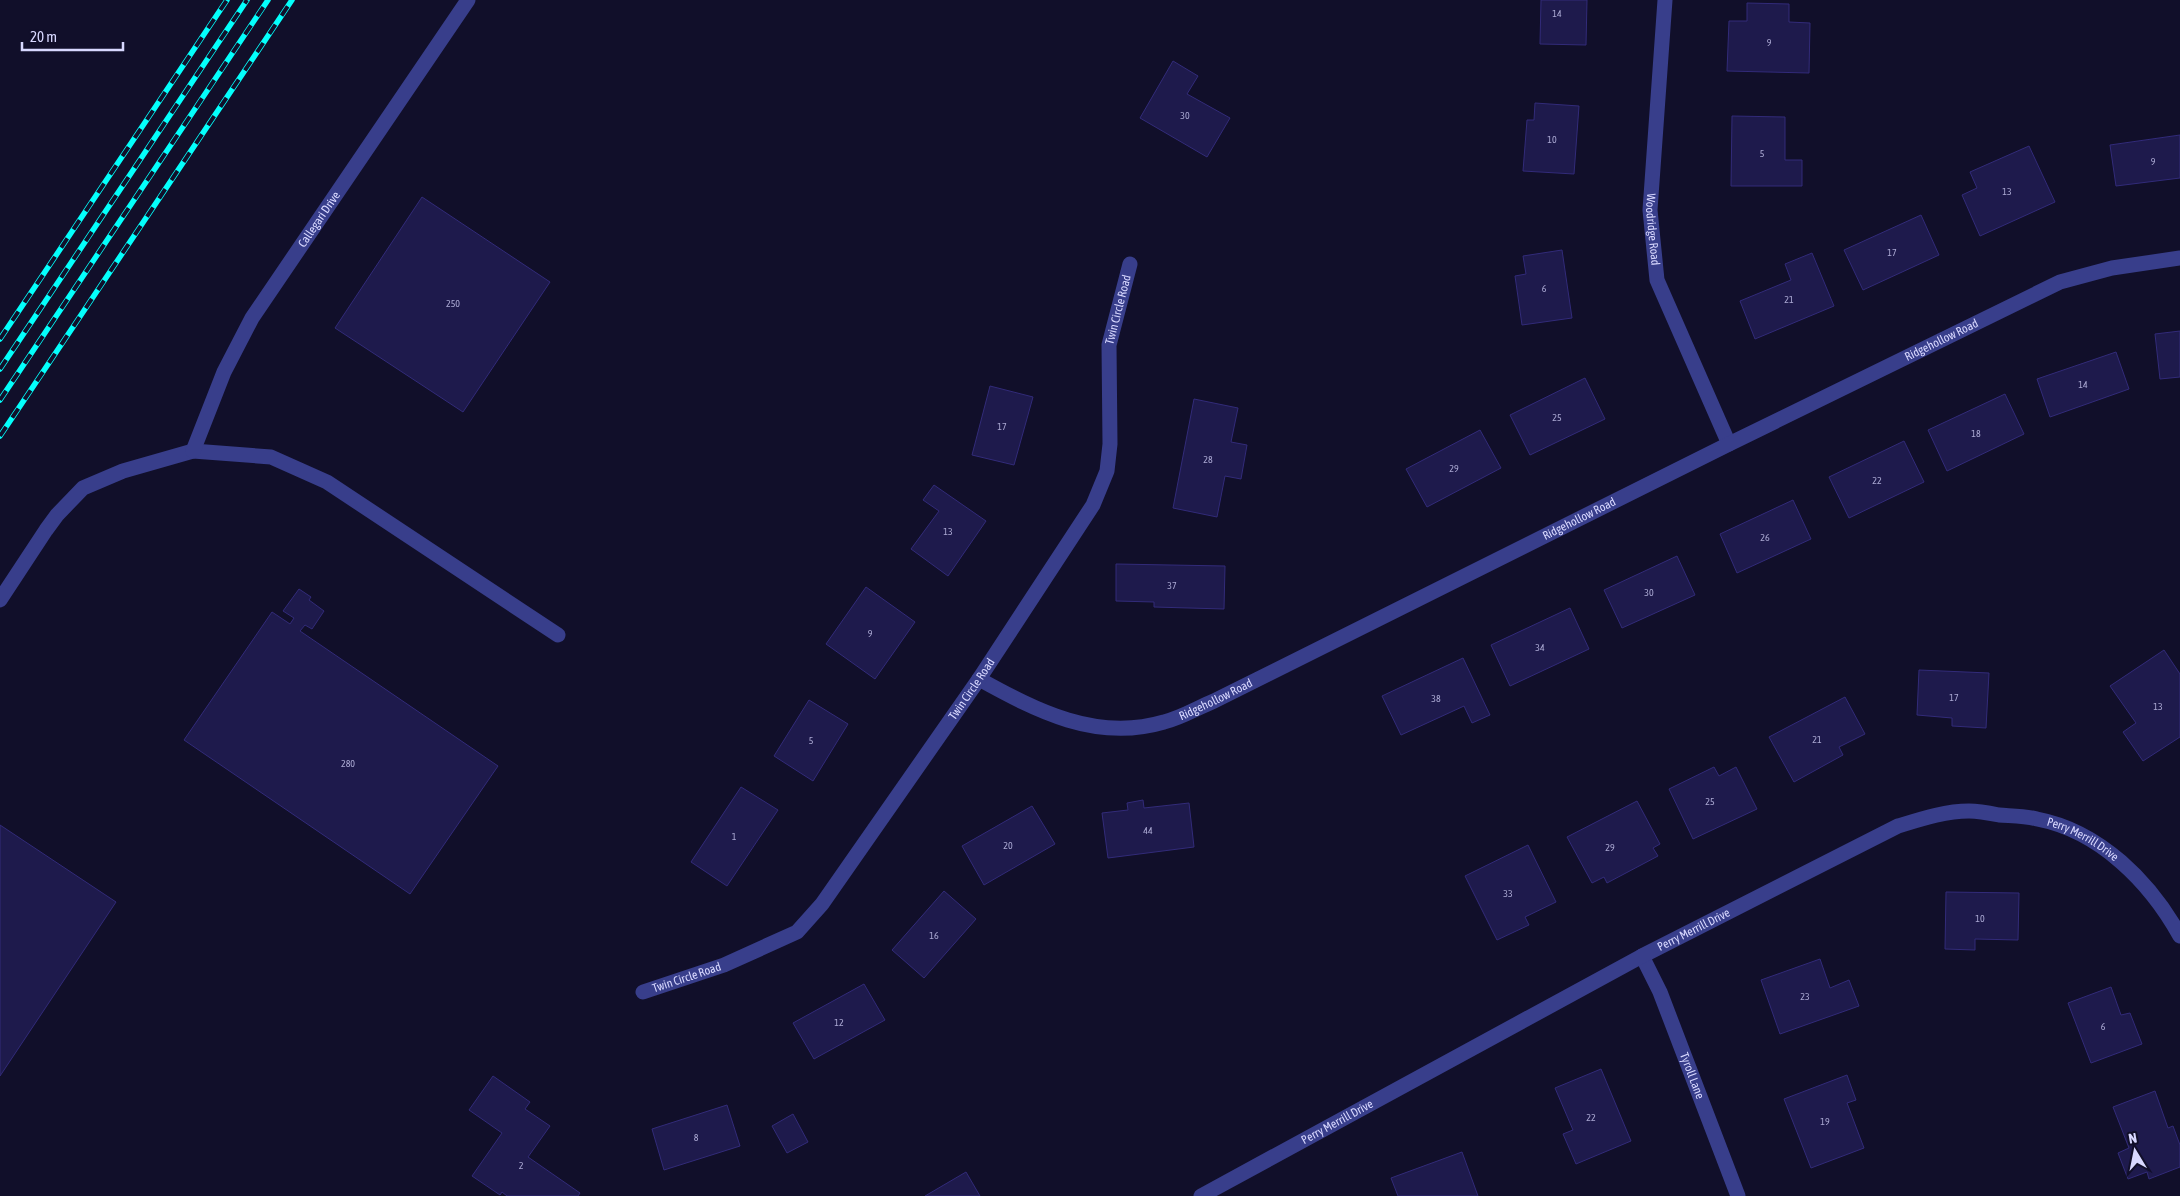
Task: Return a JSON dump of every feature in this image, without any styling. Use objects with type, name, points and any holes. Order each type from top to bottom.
[{"type":"street","name":"Callegari Drive","points":[[193,451],[224,372],[252,318],[468,0]]},
{"type":"street","name":"Woodridge Road","points":[[1665,0],[1650,210],[1657,280],[1729,444]]},
{"type":"street","name":"Ridgehollow Road","points":[[978,679],[1027,706],[1060,719],[1128,729],[1164,722],[1214,702],[1729,444],[2060,282],[2112,268],[2180,258]]},
{"type":"street","name":"Twin Circle Road","points":[[642,992],[724,965],[797,932],[822,904],[978,679],[1093,505],[1107,471],[1110,444],[1109,345],[1130,264]]},
{"type":"street","points":[[0,600],[51,522],[83,488],[123,471],[193,451],[271,457],[327,482],[558,635]]},
{"type":"street","name":"Perry Merrill Drive","points":[[1200,1196],[1642,956],[1898,826],[1931,816],[1968,811],[2038,819],[2067,828],[2121,861],[2146,886],[2168,914],[2180,936]]},
{"type":"street","name":"Tyroll Lane","points":[[1642,956],[1660,992],[1738,1196]]},
{"type":"building","points":[[1541,0],[1587,0],[1586,45],[1540,44]]},
{"type":"building","points":[[1747,3],[1789,4],[1789,22],[1810,23],[1809,73],[1727,71],[1729,21],[1747,21]]},
{"type":"building","points":[[1173,61],[1198,76],[1187,94],[1230,118],[1207,157],[1140,118]]},
{"type":"building","points":[[1535,103],[1579,106],[1574,174],[1523,171],[1527,120],[1534,120]]},
{"type":"building","points":[[1732,116],[1785,117],[1785,160],[1802,160],[1802,186],[1731,186]]},
{"type":"building","points":[[2180,135],[2180,178],[2116,186],[2110,145]]},
{"type":"building","points":[[2029,146],[2055,202],[1980,236],[1962,195],[1977,188],[1970,172]]},
{"type":"building","points":[[422,197],[550,282],[463,412],[335,328]]},
{"type":"building","points":[[1921,215],[1939,255],[1863,290],[1844,250]]},
{"type":"building","points":[[1562,250],[1572,318],[1522,325],[1515,276],[1526,274],[1523,256]]},
{"type":"building","points":[[1812,253],[1834,306],[1755,339],[1740,301],[1791,280],[1785,264]]},
{"type":"building","points":[[2180,331],[2180,377],[2160,379],[2155,334]]},
{"type":"building","points":[[2116,352],[2129,389],[2050,417],[2037,379]]},
{"type":"building","points":[[1585,378],[1605,419],[1530,455],[1510,415]]},
{"type":"building","points":[[990,386],[1033,397],[1014,465],[972,455]]},
{"type":"building","points":[[2005,394],[2024,434],[1947,471],[1928,430]]},
{"type":"building","points":[[1194,399],[1238,408],[1231,442],[1247,445],[1241,479],[1225,476],[1217,517],[1173,508]]},
{"type":"building","points":[[1480,430],[1501,468],[1427,507],[1406,469]]},
{"type":"building","points":[[1904,441],[1924,482],[1849,518],[1829,477]]},
{"type":"building","points":[[934,485],[986,521],[948,576],[911,549],[939,511],[923,500]]},
{"type":"building","points":[[1793,500],[1811,539],[1737,573],[1720,534]]},
{"type":"building","points":[[1677,556],[1695,595],[1622,628],[1604,590]]},
{"type":"building","points":[[1116,564],[1225,566],[1224,609],[1154,607],[1154,602],[1116,601]]},
{"type":"building","points":[[866,587],[915,622],[875,679],[826,644]]},
{"type":"building","points":[[299,589],[311,597],[309,600],[324,611],[312,629],[305,625],[300,631],[498,766],[410,894],[184,740],[272,612],[290,624],[294,618],[283,611]]},
{"type":"building","points":[[1570,608],[1589,649],[1510,686],[1491,645]]},
{"type":"building","points":[[2164,650],[2180,674],[2180,737],[2143,761],[2123,732],[2136,723],[2110,686]]},
{"type":"building","points":[[1463,658],[1490,715],[1472,723],[1464,706],[1401,735],[1382,696]]},
{"type":"building","points":[[1919,670],[1989,673],[1986,728],[1952,726],[1952,718],[1917,715]]},
{"type":"building","points":[[1845,697],[1865,734],[1839,747],[1843,755],[1794,782],[1769,737]]},
{"type":"building","points":[[809,700],[848,724],[813,781],[774,756]]},
{"type":"building","points":[[1714,767],[1719,776],[1736,767],[1757,809],[1693,839],[1669,789]]},
{"type":"building","points":[[741,787],[778,810],[727,886],[691,862]]},
{"type":"building","points":[[1143,800],[1144,808],[1189,803],[1194,847],[1108,858],[1102,813],[1128,810],[1127,803]]},
{"type":"building","points":[[1637,801],[1660,844],[1653,848],[1658,856],[1607,883],[1604,877],[1592,883],[1567,837]]},
{"type":"building","points":[[1032,806],[1055,844],[984,885],[962,846]]},
{"type":"building","points":[[0,825],[116,902],[0,1076]]},
{"type":"building","points":[[1528,845],[1556,902],[1525,917],[1529,925],[1497,940],[1465,876]]},
{"type":"building","points":[[944,891],[976,919],[924,978],[892,950]]},
{"type":"building","points":[[1946,892],[2019,893],[2018,940],[1975,939],[1975,950],[1945,949]]},
{"type":"building","points":[[1820,959],[1830,988],[1849,980],[1859,1006],[1780,1034],[1761,980]]},
{"type":"building","points":[[864,984],[885,1020],[814,1059],[793,1023]]},
{"type":"building","points":[[2111,987],[2121,1015],[2130,1013],[2142,1044],[2091,1063],[2068,1003]]},
{"type":"building","points":[[1601,1069],[1631,1141],[1576,1164],[1563,1134],[1573,1130],[1555,1088]]},
{"type":"building","points":[[1847,1075],[1856,1100],[1847,1103],[1864,1148],[1811,1168],[1784,1099]]},
{"type":"building","points":[[493,1076],[530,1102],[525,1109],[550,1126],[528,1157],[580,1193],[578,1196],[507,1196],[502,1192],[500,1195],[472,1176],[502,1133],[469,1110]]},
{"type":"building","points":[[2155,1091],[2168,1128],[2173,1126],[2180,1145],[2180,1167],[2149,1179],[2147,1172],[2128,1179],[2118,1153],[2129,1148],[2113,1107]]},
{"type":"building","points":[[727,1105],[740,1146],[664,1170],[652,1129]]},
{"type":"building","points":[[793,1114],[808,1142],[787,1153],[772,1126]]},
{"type":"building","points":[[1462,1152],[1478,1196],[1398,1196],[1391,1178]]},
{"type":"building","points":[[966,1172],[980,1196],[925,1196]]},
{"type":"railway","points":[[0,339],[227,0]]},
{"type":"railway","points":[[0,369],[247,0]]},
{"type":"railway","points":[[0,400],[268,0]]},
{"type":"railway","points":[[0,436],[292,0]]}]
